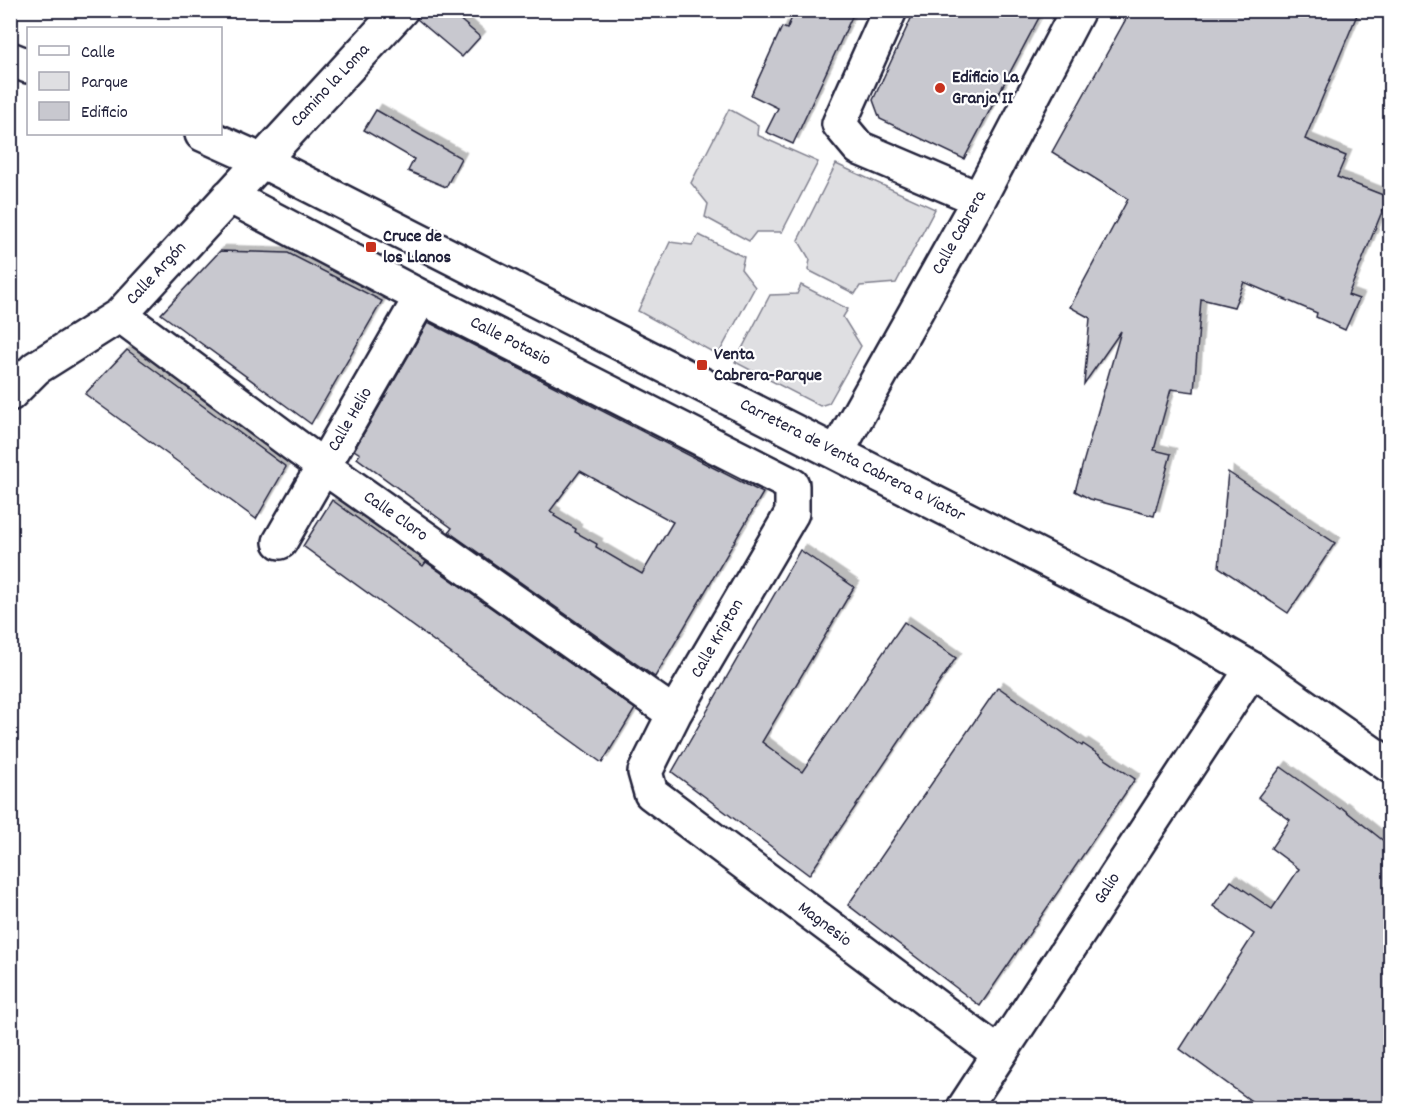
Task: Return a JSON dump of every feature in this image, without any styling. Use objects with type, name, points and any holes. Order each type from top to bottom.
[{"type":"street","name":"Camino la Loma","points":[[262,161],[401,10]]},
{"type":"street","points":[[890,10],[839,124],[859,148],[979,199]]},
{"type":"street","name":"Calle Cabrera","points":[[837,452],[979,199],[1078,10]]},
{"type":"street","points":[[10,59],[27,66]]},
{"type":"street","name":"Carretera de Venta Cabrera a Viator","points":[[204,135],[262,161],[1181,628],[1252,669],[1390,766]]},
{"type":"street","name":"Calle Argón","points":[[10,394],[36,368],[120,315],[262,161]]},
{"type":"street","name":"Calle Potasio","points":[[229,196],[421,297],[792,485]]},
{"type":"street","name":"Calle Helio","points":[[280,542],[421,297]]},
{"type":"street","name":"Calle Cloro","points":[[120,315],[324,467],[674,714]]},
{"type":"street","name":"Calle Kripton","points":[[651,793],[645,772],[674,714],[792,513],[792,485]]},
{"type":"street","name":"Galio","points":[[964,1108],[1252,669]]},
{"type":"street","name":"Magnesio","points":[[651,793],[999,1054]]},
{"type":"green space","points":[[729,109],[758,125],[757,135],[818,162],[782,232],[756,232],[749,241],[705,217],[708,204],[691,183]]},
{"type":"green space","points":[[836,164],[935,209],[896,283],[860,286],[855,294],[808,270],[810,260],[798,240]]},
{"type":"green space","points":[[699,235],[744,257],[741,269],[755,287],[718,355],[638,311],[670,242],[692,245]]},
{"type":"green space","points":[[801,285],[848,309],[843,317],[861,346],[829,403],[820,406],[735,362],[770,295],[797,294]]},
{"type":"building","points":[[419,10],[449,10],[480,37],[462,57],[417,19]]},
{"type":"building","points":[[795,10],[855,10],[793,144],[766,132],[778,108],[751,95],[782,27],[787,29]]},
{"type":"building","name":"Edificio La Granja II","points":[[915,10],[1043,10],[964,159],[880,119],[873,100]]},
{"type":"building","points":[[1131,10],[1359,10],[1305,139],[1346,156],[1337,177],[1388,197],[1348,295],[1359,299],[1345,330],[1316,317],[1317,313],[1244,282],[1234,307],[1201,299],[1194,392],[1171,389],[1154,450],[1171,454],[1154,516],[1090,499],[1075,491],[1121,331],[1084,384],[1090,318],[1070,307],[1128,199],[1052,152]]},
{"type":"building","points":[[376,110],[461,158],[446,187],[408,171],[414,159],[364,130]]},
{"type":"building","points":[[220,251],[288,253],[382,301],[311,424],[161,314]]},
{"type":"building","points":[[428,322],[763,493],[655,677],[449,532],[452,528],[357,458],[360,454],[354,450]],"holes":[[[580,471],[673,522],[642,574],[596,547],[597,544],[575,532],[576,529],[554,516],[555,514],[550,511]]]},
{"type":"building","points":[[127,350],[286,467],[256,519],[85,394]]},
{"type":"building","points":[[1228,472],[1335,543],[1288,613],[1219,567]]},
{"type":"building","points":[[332,500],[423,566],[426,562],[635,709],[602,763],[303,546]]},
{"type":"building","points":[[800,550],[854,587],[762,742],[802,772],[904,622],[956,658],[809,875],[672,772]]},
{"type":"building","points":[[998,687],[1082,746],[1083,744],[1135,779],[980,1006],[848,905]]},
{"type":"building","points":[[1281,767],[1340,809],[1342,808],[1390,846],[1390,1108],[1261,1108],[1180,1049],[1254,934],[1213,906],[1231,881],[1272,909],[1299,869],[1271,848],[1290,820],[1258,797]]},
{"type":"place","name":"Edificio La Granja II","points":[[940,88]]},
{"type":"place","name":"Cruce de los Llanos","points":[[371,247]]},
{"type":"place","name":"Venta Cabrera-Parque","points":[[702,365]]}]
